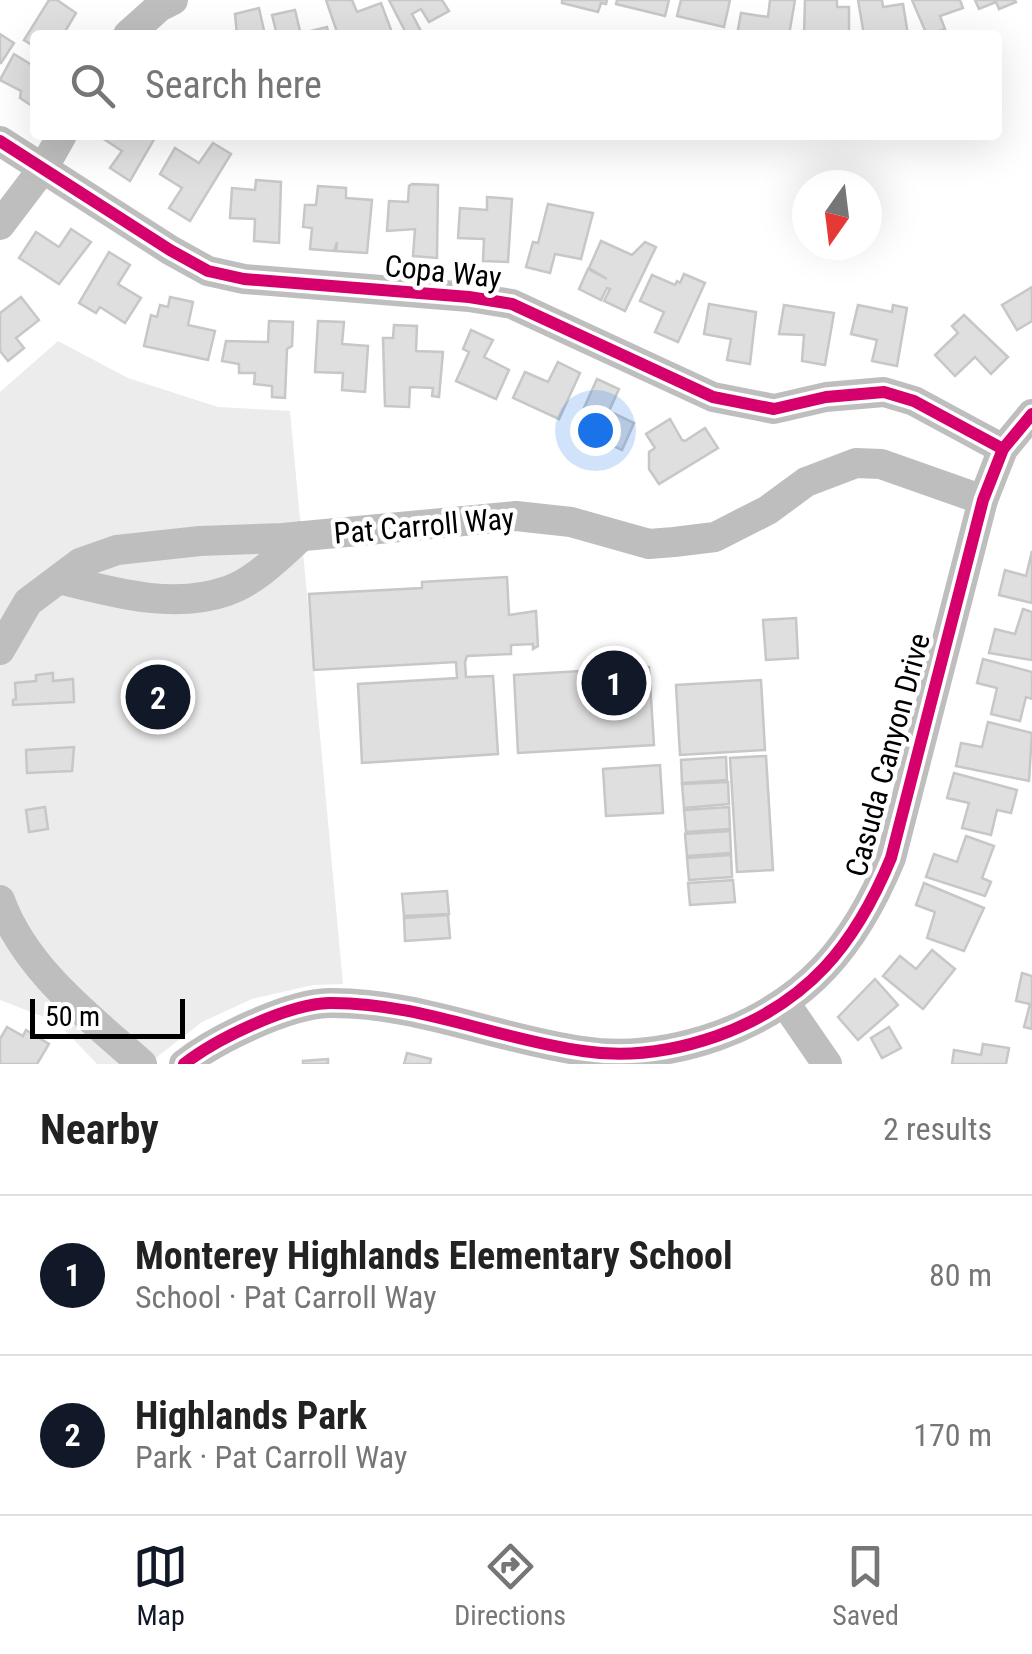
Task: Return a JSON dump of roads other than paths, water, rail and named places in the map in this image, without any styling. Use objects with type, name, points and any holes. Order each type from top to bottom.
[{"type":"street","points":[[133,30],[158,7],[172,0]]},
{"type":"street","points":[[0,224],[44,167],[59,140]]},
{"type":"street","name":"Copa Way","points":[[0,141],[170,250],[208,270],[244,279],[470,296],[512,304],[713,397],[774,409],[826,397],[884,392],[914,400],[1003,450]]},
{"type":"street","name":"Casuda Canyon Drive","points":[[184,1064],[208,1045],[262,1021],[325,1003],[396,1008],[583,1052],[646,1054],[699,1042],[754,1022],[786,1003],[811,983],[845,944],[872,904],[892,858],[983,500],[1003,450],[1032,414]]},
{"type":"street","name":"Pat Carroll Way","points":[[0,650],[28,602],[80,564],[117,550],[516,516],[571,522],[649,544],[715,536],[768,510],[806,482],[856,463],[881,464],[983,500]]},
{"type":"street","points":[[59,579],[170,600],[228,591],[260,572],[302,536]]},
{"type":"street","points":[[0,900],[9,925],[60,990],[142,1064]]},
{"type":"street","points":[[786,1003],[827,1064]]},
{"type":"place","name":"Monterey Highlands Elementary School","points":[[614,683]]},
{"type":"place","name":"Highlands Park","points":[[158,697]]}]
